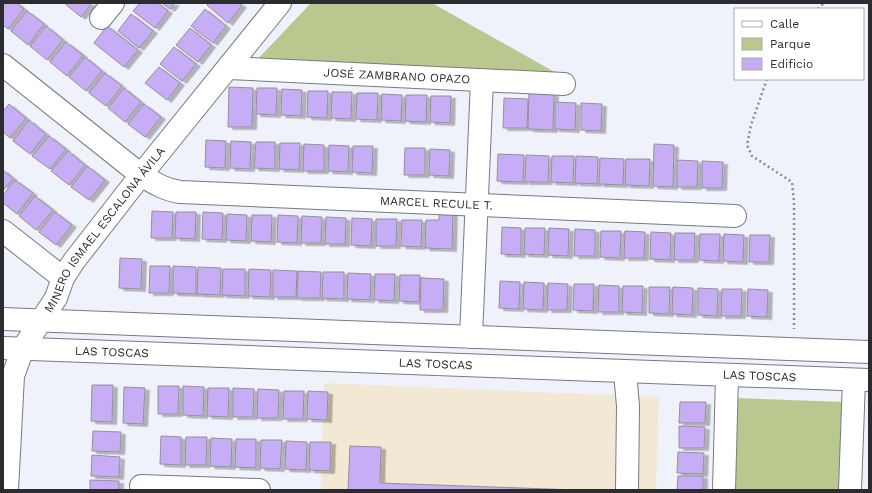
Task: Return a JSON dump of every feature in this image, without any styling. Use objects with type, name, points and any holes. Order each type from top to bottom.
[{"type":"street","name":"MINERO ISMAEL ESCALONA ÁVILA","points":[[7,490],[13,348],[41,321],[56,298],[63,278],[74,261],[141,175],[280,3]]},
{"type":"street","name":"MARCEL RECULE T.","points":[[3,65],[141,175],[162,188],[180,192],[735,216]]},
{"type":"street","name":"JOSÉ ZAMBRANO OPAZO","points":[[229,68],[564,84]]},
{"type":"street","points":[[471,337],[482,80]]},
{"type":"street","points":[[3,231],[63,278]]},
{"type":"street","points":[[3,319],[869,352]]},
{"type":"street","name":"LAS TOSCAS","points":[[13,348],[861,380]]},
{"type":"street","points":[[626,372],[628,406],[627,490]]},
{"type":"street","points":[[724,490],[727,376]]},
{"type":"street","points":[[850,490],[861,380]]},
{"type":"street","points":[[141,482],[259,490]]},
{"type":"path","points":[[767,80],[751,125],[747,144],[752,156],[792,182],[794,202],[794,349]]},
{"type":"shaded area","points":[[324,383],[659,397],[656,490],[321,490]]},
{"type":"green space","points":[[311,3],[432,3],[574,83],[253,64]]},
{"type":"green space","points":[[737,398],[844,402],[841,490],[733,490]]},
{"type":"building","points":[[3,3],[17,3],[24,9],[8,29],[3,25]]},
{"type":"building","points":[[64,3],[92,3],[81,17]]},
{"type":"building","points":[[140,3],[158,3],[168,11],[155,28],[133,11]]},
{"type":"building","points":[[162,3],[175,3],[170,9]]},
{"type":"building","points":[[209,3],[239,3],[242,5],[228,23],[207,5]]},
{"type":"building","points":[[205,9],[226,26],[213,43],[191,26]]},
{"type":"building","points":[[27,11],[44,24],[28,45],[11,31]]},
{"type":"building","points":[[131,14],[153,31],[139,48],[118,31]]},
{"type":"building","points":[[46,26],[63,40],[47,60],[30,46]]},
{"type":"building","points":[[107,26],[138,50],[124,67],[94,43]]},
{"type":"building","points":[[190,28],[211,45],[198,62],[176,45]]},
{"type":"building","points":[[66,42],[83,55],[67,76],[50,62]]},
{"type":"building","points":[[174,47],[196,64],[182,81],[160,64]]},
{"type":"building","points":[[85,57],[102,71],[86,91],[69,77]]},
{"type":"building","points":[[159,67],[180,83],[167,100],[145,83]]},
{"type":"building","points":[[105,73],[122,86],[106,106],[89,93]]},
{"type":"building","points":[[229,87],[253,88],[252,127],[228,127]]},
{"type":"building","points":[[124,88],[141,102],[125,122],[108,108]]},
{"type":"building","points":[[257,88],[277,88],[276,115],[256,114]]},
{"type":"building","points":[[282,89],[302,90],[301,116],[281,115]]},
{"type":"building","points":[[308,91],[328,91],[327,118],[307,117]]},
{"type":"building","points":[[332,92],[352,92],[351,119],[331,118]]},
{"type":"building","points":[[357,93],[378,93],[377,120],[356,119]]},
{"type":"building","points":[[529,93],[554,94],[553,130],[528,129]]},
{"type":"building","points":[[382,94],[402,95],[401,121],[381,120]]},
{"type":"building","points":[[406,95],[427,95],[426,122],[405,121]]},
{"type":"building","points":[[431,96],[451,96],[450,123],[430,122]]},
{"type":"building","points":[[504,98],[528,99],[527,128],[503,128]]},
{"type":"building","points":[[555,102],[576,103],[575,130],[555,129]]},
{"type":"building","points":[[581,103],[602,104],[601,131],[581,130]]},
{"type":"building","points":[[9,104],[26,118],[10,138],[3,132],[3,111]]},
{"type":"building","points":[[144,104],[161,117],[145,137],[128,124]]},
{"type":"building","points":[[29,120],[46,134],[30,154],[13,141]]},
{"type":"building","points":[[49,136],[66,149],[50,169],[32,156]]},
{"type":"building","points":[[206,140],[226,141],[225,168],[205,167]]},
{"type":"building","points":[[231,141],[251,142],[250,169],[230,168]]},
{"type":"building","points":[[256,142],[275,142],[275,169],[254,168]]},
{"type":"building","points":[[280,143],[300,143],[299,170],[279,169]]},
{"type":"building","points":[[304,144],[324,145],[324,171],[303,171]]},
{"type":"building","points":[[654,144],[674,145],[673,187],[653,186]]},
{"type":"building","points":[[329,145],[349,146],[348,172],[328,171]]},
{"type":"building","points":[[353,146],[373,146],[372,173],[352,172]]},
{"type":"building","points":[[405,148],[425,148],[425,175],[404,175]]},
{"type":"building","points":[[430,149],[450,150],[449,176],[429,175]]},
{"type":"building","points":[[68,151],[85,165],[69,185],[51,171]]},
{"type":"building","points":[[498,154],[524,155],[523,182],[497,181]]},
{"type":"building","points":[[526,155],[549,156],[548,182],[525,182]]},
{"type":"building","points":[[552,156],[574,156],[573,183],[551,182]]},
{"type":"building","points":[[576,156],[598,157],[597,184],[575,183]]},
{"type":"building","points":[[600,158],[624,159],[623,185],[599,184]]},
{"type":"building","points":[[626,159],[650,159],[649,186],[625,185]]},
{"type":"building","points":[[677,160],[698,161],[697,187],[677,187]]},
{"type":"building","points":[[702,161],[723,162],[722,188],[702,188]]},
{"type":"building","points":[[87,166],[105,180],[89,200],[71,187]]},
{"type":"building","points":[[3,170],[13,178],[3,191]]},
{"type":"building","points":[[15,180],[33,193],[17,214],[3,203],[3,195]]},
{"type":"building","points":[[35,196],[53,210],[36,230],[19,216]]},
{"type":"building","points":[[152,211],[173,212],[172,238],[151,238]]},
{"type":"building","points":[[439,211],[453,212],[452,249],[425,248],[426,220],[439,220]]},
{"type":"building","points":[[55,212],[72,225],[56,245],[39,232]]},
{"type":"building","points":[[176,212],[196,212],[195,239],[175,238]]},
{"type":"building","points":[[203,212],[223,213],[222,240],[202,239]]},
{"type":"building","points":[[227,214],[247,215],[246,241],[226,240]]},
{"type":"building","points":[[252,215],[272,215],[271,242],[251,241]]},
{"type":"building","points":[[278,215],[298,216],[297,243],[277,242]]},
{"type":"building","points":[[302,216],[322,217],[321,243],[301,243]]},
{"type":"building","points":[[326,217],[346,218],[345,244],[325,244]]},
{"type":"building","points":[[352,218],[372,219],[371,246],[351,245]]},
{"type":"building","points":[[376,219],[397,219],[396,246],[376,246]]},
{"type":"building","points":[[402,220],[422,220],[421,247],[401,246]]},
{"type":"building","points":[[502,227],[521,228],[521,255],[501,254]]},
{"type":"building","points":[[525,228],[545,228],[544,255],[524,254]]},
{"type":"building","points":[[549,228],[569,229],[568,256],[548,255]]},
{"type":"building","points":[[575,229],[595,230],[595,256],[574,256]]},
{"type":"building","points":[[601,231],[621,231],[620,258],[600,257]]},
{"type":"building","points":[[625,231],[645,232],[644,258],[624,258]]},
{"type":"building","points":[[651,232],[671,233],[670,260],[650,259]]},
{"type":"building","points":[[675,233],[695,233],[694,260],[674,260]]},
{"type":"building","points":[[700,234],[720,234],[719,261],[699,260]]},
{"type":"building","points":[[724,234],[744,235],[743,262],[723,261]]},
{"type":"building","points":[[750,235],[770,235],[769,262],[749,262]]},
{"type":"building","points":[[120,258],[142,259],[141,289],[119,288]]},
{"type":"building","points":[[150,266],[170,266],[169,293],[149,293]]},
{"type":"building","points":[[173,266],[196,267],[196,294],[173,293]]},
{"type":"building","points":[[198,267],[221,268],[220,295],[197,294]]},
{"type":"building","points":[[223,269],[245,269],[245,296],[222,295]]},
{"type":"building","points":[[249,269],[271,270],[270,297],[248,296]]},
{"type":"building","points":[[273,270],[297,271],[296,297],[273,297]]},
{"type":"building","points":[[298,271],[321,272],[320,298],[297,298]]},
{"type":"building","points":[[323,272],[344,272],[344,299],[322,298]]},
{"type":"building","points":[[348,273],[371,274],[370,300],[347,299]]},
{"type":"building","points":[[375,274],[395,274],[394,301],[374,300]]},
{"type":"building","points":[[400,275],[420,275],[419,302],[399,301]]},
{"type":"building","points":[[421,278],[444,279],[443,310],[420,310]]},
{"type":"building","points":[[500,281],[520,282],[519,309],[499,308]]},
{"type":"building","points":[[524,282],[544,283],[543,310],[523,309]]},
{"type":"building","points":[[548,283],[568,284],[567,310],[547,310]]},
{"type":"building","points":[[574,284],[594,284],[593,311],[573,310]]},
{"type":"building","points":[[599,285],[619,286],[619,312],[598,312]]},
{"type":"building","points":[[623,286],[643,286],[642,313],[622,312]]},
{"type":"building","points":[[649,287],[670,287],[669,314],[649,313]]},
{"type":"building","points":[[673,287],[693,288],[692,315],[672,314]]},
{"type":"building","points":[[698,288],[718,289],[717,316],[698,315]]},
{"type":"building","points":[[722,289],[742,289],[741,316],[721,316]]},
{"type":"building","points":[[748,289],[768,290],[767,317],[747,316]]},
{"type":"building","points":[[92,385],[113,385],[112,422],[91,421]]},
{"type":"building","points":[[158,386],[179,386],[178,414],[158,414]]},
{"type":"building","points":[[183,386],[204,387],[203,416],[183,415]]},
{"type":"building","points":[[124,387],[145,388],[143,424],[123,423]]},
{"type":"building","points":[[208,388],[229,388],[228,417],[207,416]]},
{"type":"building","points":[[233,388],[254,389],[253,417],[233,417]]},
{"type":"building","points":[[258,389],[279,390],[278,418],[257,418]]},
{"type":"building","points":[[284,391],[304,391],[303,419],[283,419]]},
{"type":"building","points":[[308,391],[328,392],[327,420],[307,419]]},
{"type":"building","points":[[680,402],[706,402],[705,423],[679,423]]},
{"type":"building","points":[[679,426],[705,427],[704,448],[679,448]]},
{"type":"building","points":[[93,431],[121,432],[120,452],[92,451]]},
{"type":"building","points":[[161,436],[181,437],[181,465],[160,464]]},
{"type":"building","points":[[186,437],[207,437],[206,465],[185,465]]},
{"type":"building","points":[[211,438],[232,439],[231,467],[210,466]]},
{"type":"building","points":[[236,439],[256,439],[256,468],[235,467]]},
{"type":"building","points":[[261,440],[282,440],[280,469],[260,468]]},
{"type":"building","points":[[286,441],[307,442],[306,470],[285,469]]},
{"type":"building","points":[[310,442],[331,442],[330,471],[309,470]]},
{"type":"building","points":[[350,446],[381,447],[380,483],[577,490],[348,490]]},
{"type":"building","points":[[678,452],[704,453],[703,474],[677,473]]},
{"type":"building","points":[[92,455],[120,457],[119,477],[91,476]]},
{"type":"building","points":[[678,476],[703,476],[703,490],[677,490]]},
{"type":"building","points":[[90,480],[119,481],[119,490],[90,490]]}]
